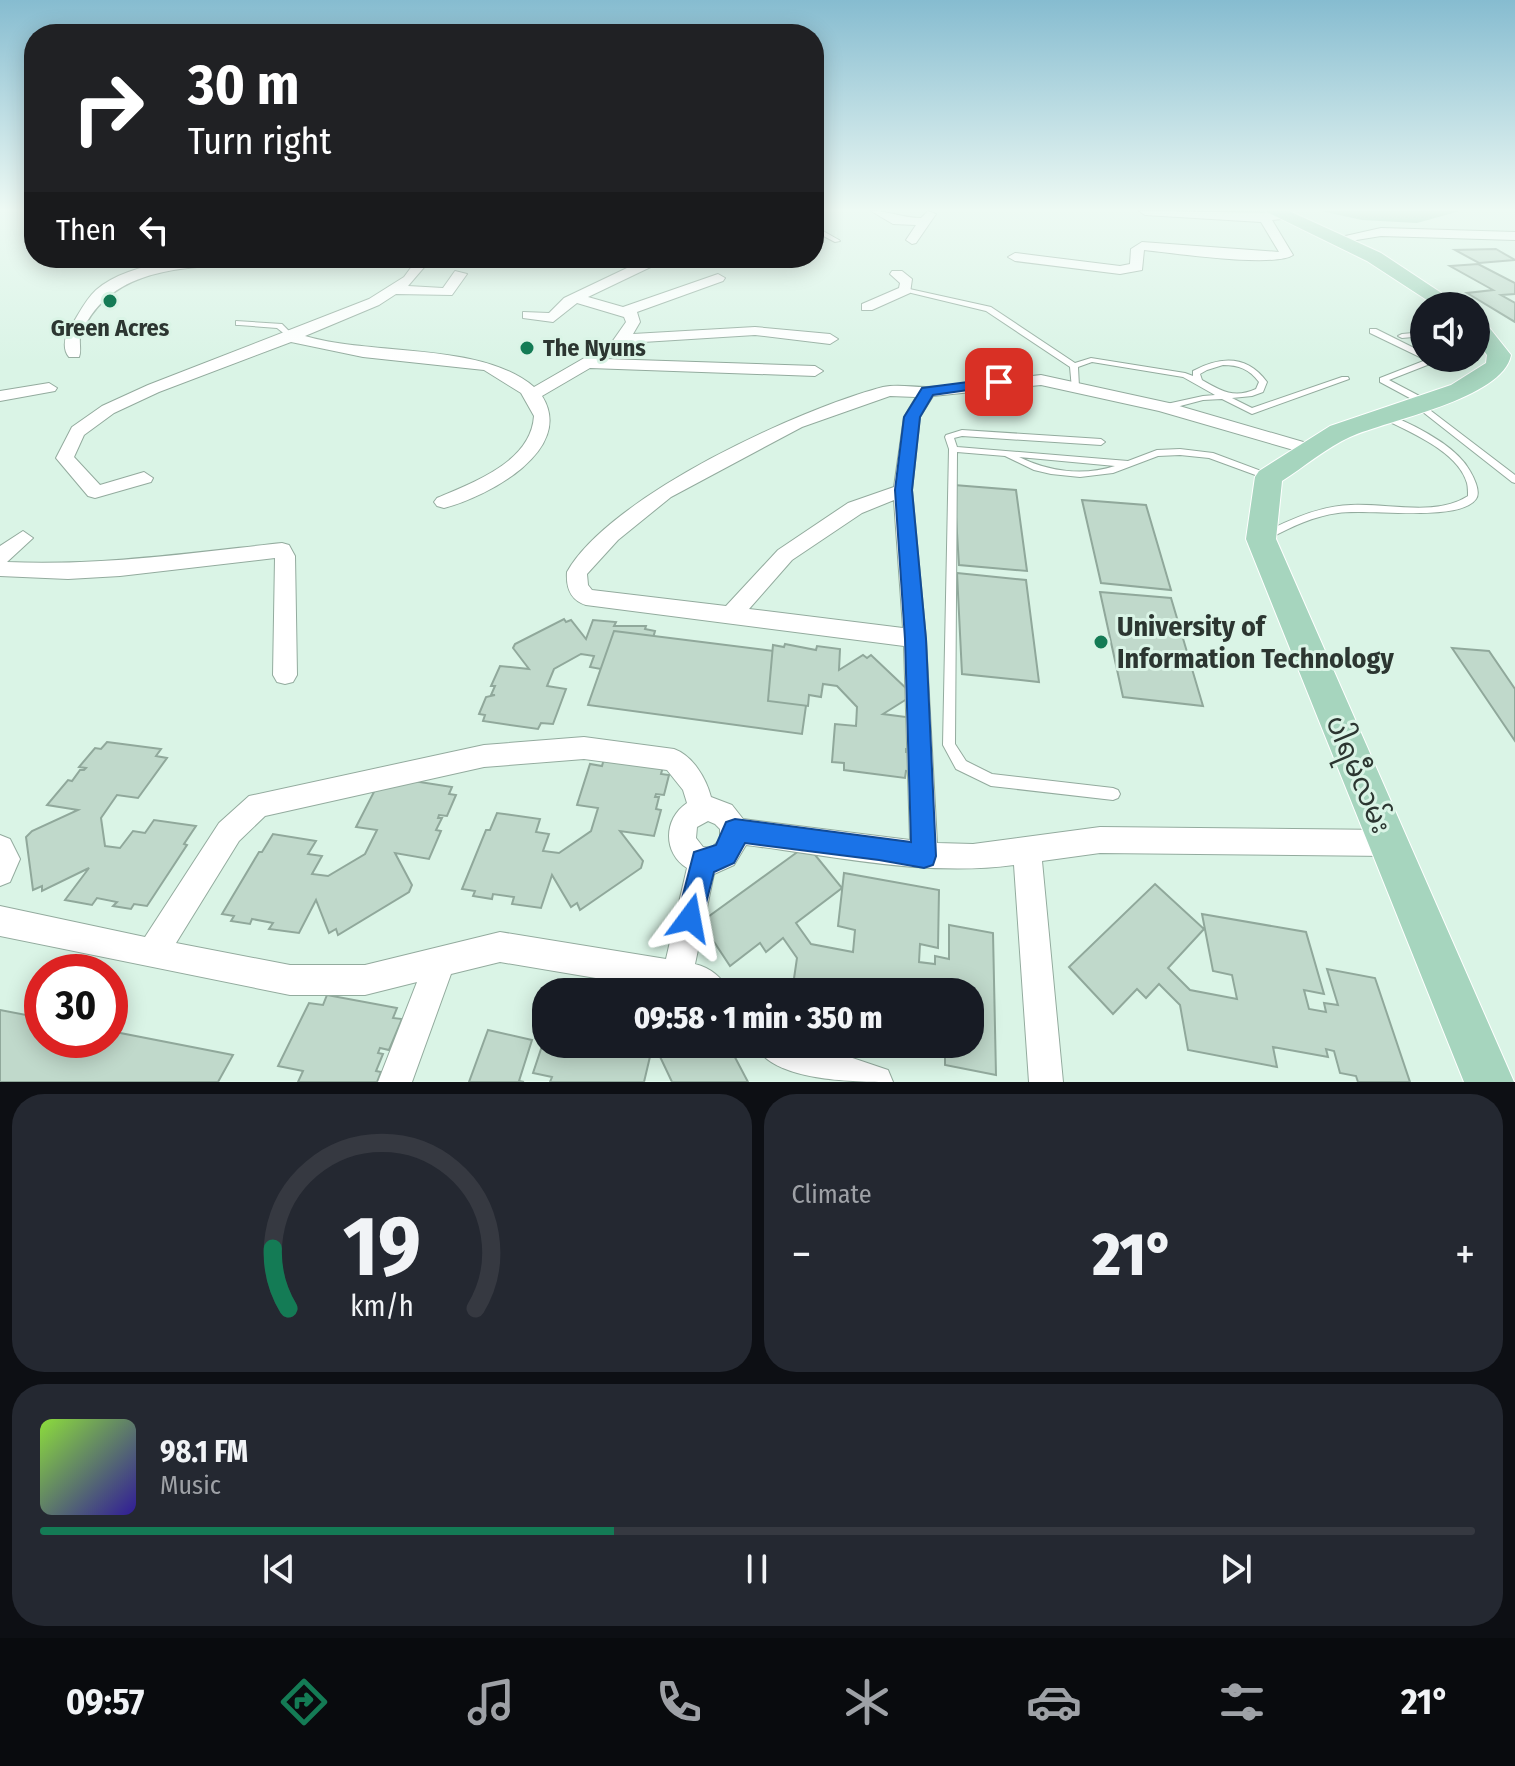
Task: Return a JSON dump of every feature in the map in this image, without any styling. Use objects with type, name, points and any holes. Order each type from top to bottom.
[{"type":"main road","points":[[1381,261],[1428,292]]},
{"type":"main road","points":[[1490,344],[1499,355],[1497,366],[1490,371]]},
{"type":"main road","points":[[1261,539],[1269,477],[1339,432],[1474,383],[1489,372]]},
{"type":"main road","name":"ပါရမီလမ်း","points":[[1261,539],[1489,1082]]},
{"type":"street","points":[[1051,261],[1120,270],[1137,267],[1137,261]]},
{"type":"street","points":[[74,354],[72,338],[100,293],[111,285],[171,268]]},
{"type":"street","points":[[199,283],[206,268]]},
{"type":"street","points":[[144,478],[95,492],[65,458],[69,443],[79,430],[101,413],[191,372],[291,337],[394,290],[420,268]]},
{"type":"street","points":[[528,315],[553,318],[576,298],[638,268]]},
{"type":"street","points":[[394,290],[447,292],[460,274]]},
{"type":"street","points":[[867,307],[905,290],[907,282],[897,274]]},
{"type":"street","points":[[576,298],[627,313],[718,278]]},
{"type":"street","points":[[533,394],[618,345],[633,322],[627,313]]},
{"type":"street","points":[[623,339],[755,331],[830,339]]},
{"type":"street","points":[[291,337],[378,354],[489,367],[533,394],[541,407],[543,421],[539,440],[524,458],[469,491],[444,502]]},
{"type":"street","points":[[589,363],[815,371]]},
{"type":"street","points":[[915,639],[808,622],[586,597],[577,587],[577,572],[611,535],[664,493],[796,423],[880,394],[1041,380],[1163,407],[1311,450]]},
{"type":"street","points":[[0,396],[49,388]]},
{"type":"street","points":[[924,856],[915,639],[903,490],[912,417],[927,392]]},
{"type":"street","points":[[880,394],[912,417]]},
{"type":"street","points":[[732,614],[785,555],[855,508],[903,490]]},
{"type":"street","points":[[0,557],[23,538]]},
{"type":"street","points":[[0,569],[68,572],[120,569],[282,550],[285,556],[285,675]]},
{"type":"street","points":[[153,952],[229,832],[258,805],[460,760],[584,748],[674,760],[695,785],[702,811]]},
{"type":"street","points":[[710,809],[726,816],[735,831],[731,847],[717,859],[703,860],[686,851],[681,835],[687,820],[710,809]]},
{"type":"street","points":[[735,831],[924,856],[973,857],[1100,840],[1388,843]]},
{"type":"street","points":[[0,848],[6,859],[0,872]]},
{"type":"street","points":[[1027,850],[1046,1082]]},
{"type":"street","points":[[677,976],[703,860]]},
{"type":"street","points":[[0,921],[290,980],[365,980],[500,947],[688,978]]},
{"type":"street","points":[[395,1082],[441,961]]},
{"type":"street","points":[[804,1058],[876,1082]]},
{"type":"lane","points":[[905,290],[988,309],[1074,366]]},
{"type":"lane","points":[[239,323],[279,326],[291,337]]},
{"type":"lane","points":[[1373,331],[1410,348]]},
{"type":"lane","points":[[1402,336],[1410,335]]},
{"type":"lane","points":[[1074,366],[1091,360],[1185,375],[1198,380],[1218,396],[1252,411],[1345,379]]},
{"type":"lane","points":[[1163,407],[1218,396],[1252,394],[1260,390],[1263,382],[1258,372],[1249,366],[1234,363],[1207,366],[1196,373],[1198,380]]},
{"type":"lane","points":[[1074,366],[1075,387]]},
{"type":"lane","points":[[1410,368],[1383,380],[1421,404],[1515,480]]},
{"type":"lane","points":[[1261,539],[1316,514],[1350,508],[1444,508],[1467,503],[1473,497],[1468,470],[1433,443],[1385,416]]},
{"type":"lane","points":[[1101,442],[962,433],[949,437],[953,449],[949,745],[961,765],[991,780],[1113,794]]},
{"type":"lane","points":[[953,449],[1004,454],[1036,470],[1100,475],[1157,453],[1210,455],[1269,477]]},
{"type":"building","points":[[1478,264],[1515,283],[1515,294],[1501,295],[1515,303],[1515,322],[1490,307],[1490,292],[1476,292],[1493,290],[1450,266]]},
{"type":"building","points":[[954,485],[1016,490],[1027,571],[959,565]]},
{"type":"building","points":[[1082,500],[1146,505],[1171,590],[1101,583]]},
{"type":"building","points":[[957,573],[1026,580],[1039,682],[962,674]]},
{"type":"building","points":[[1100,592],[1171,598],[1203,706],[1123,697]]},
{"type":"building","points":[[564,619],[566,622],[571,620],[586,639],[593,620],[616,622],[614,626],[646,626],[645,629],[655,631],[644,670],[640,670],[636,683],[598,679],[601,669],[590,667],[594,656],[581,654],[554,669],[547,686],[566,689],[553,724],[541,723],[538,729],[483,721],[485,715],[479,714],[486,697],[495,695],[491,695],[495,686],[491,686],[500,666],[529,669],[513,648],[515,644]]},
{"type":"building","points":[[614,631],[813,656],[802,734],[588,705]]},
{"type":"building","points":[[785,644],[816,650],[817,646],[840,649],[839,670],[863,655],[867,658],[871,655],[910,692],[910,697],[883,714],[914,718],[909,749],[906,749],[906,752],[914,752],[913,772],[906,771],[905,778],[844,770],[844,763],[832,762],[835,724],[856,726],[857,707],[837,686],[823,684],[821,697],[809,695],[808,706],[768,701],[773,645],[784,647]]},
{"type":"building","points":[[1452,648],[1489,651],[1515,689],[1515,741]]},
{"type":"building","points":[[107,742],[161,749],[156,756],[167,758],[138,798],[117,795],[101,818],[105,846],[120,848],[133,831],[145,833],[154,820],[196,826],[147,906],[134,904],[131,909],[113,906],[117,902],[97,898],[92,905],[65,900],[89,868],[42,891],[42,886],[33,890],[26,837],[32,831],[78,810],[47,805],[68,780],[72,781],[80,770],[86,768],[79,767],[95,748],[101,749]]},
{"type":"building","points":[[604,759],[663,767],[661,774],[669,775],[664,795],[656,794],[655,797],[659,797],[656,809],[661,810],[654,836],[620,831],[643,861],[641,868],[580,910],[577,903],[571,907],[552,875],[541,908],[512,904],[514,897],[493,894],[492,899],[473,896],[475,891],[462,889],[486,830],[490,830],[497,813],[540,819],[536,832],[549,834],[543,851],[559,853],[591,831],[598,808],[577,805],[590,764],[602,766]]},
{"type":"building","points":[[394,778],[452,787],[449,794],[456,795],[447,816],[439,815],[438,818],[442,818],[436,830],[441,831],[429,859],[395,853],[412,885],[409,892],[338,935],[336,929],[329,933],[316,900],[299,933],[269,929],[273,923],[252,919],[250,924],[231,921],[234,916],[222,914],[273,834],[316,841],[308,854],[322,856],[312,874],[328,876],[365,854],[377,830],[356,827],[378,784]]},
{"type":"building","points":[[807,845],[842,888],[796,923],[811,944],[853,952],[855,930],[838,926],[844,873],[939,890],[938,948],[920,944],[919,962],[935,964],[935,956],[949,959],[949,925],[993,933],[996,1075],[945,1065],[945,1058],[984,1058],[984,978],[794,978],[797,958],[783,938],[766,952],[760,943],[730,966],[701,922]]},
{"type":"building","points":[[1155,884],[1204,929],[1168,968],[1190,990],[1237,999],[1232,975],[1213,971],[1202,914],[1306,932],[1324,994],[1304,990],[1309,1009],[1326,1012],[1324,1003],[1338,1005],[1327,969],[1375,978],[1410,1082],[1358,1082],[1356,1076],[1340,1073],[1334,1051],[1326,1049],[1328,1057],[1273,1047],[1277,1067],[1188,1050],[1180,1005],[1159,984],[1146,998],[1137,989],[1113,1014],[1069,967]]},
{"type":"building","points":[[327,995],[397,1008],[393,1018],[402,1019],[389,1050],[380,1048],[378,1053],[383,1054],[376,1071],[381,1072],[377,1082],[298,1082],[303,1071],[278,1066],[309,1003],[323,1005]]},
{"type":"building","points":[[0,1010],[24,1015],[24,1058],[128,1058],[128,1035],[233,1055],[218,1082],[0,1082]]},
{"type":"building","points":[[488,1030],[532,1040],[519,1081],[524,1082],[469,1082]]},
{"type":"building","points":[[538,1058],[650,1058],[644,1082],[550,1082],[552,1077],[533,1073]]},
{"type":"building","points":[[661,1058],[735,1058],[748,1082],[672,1082]]},
{"type":"place","name":"Green Acres","points":[[110,301]]},
{"type":"place","name":"The Nyuns","points":[[527,348]]},
{"type":"place","name":"University of Information Technology","points":[[1101,642]]},
{"type":"route","points":[[690,918],[703,860],[717,859],[725,854],[731,847],[735,831],[924,856],[915,639],[903,490],[912,417],[927,392],[999,382]]}]
